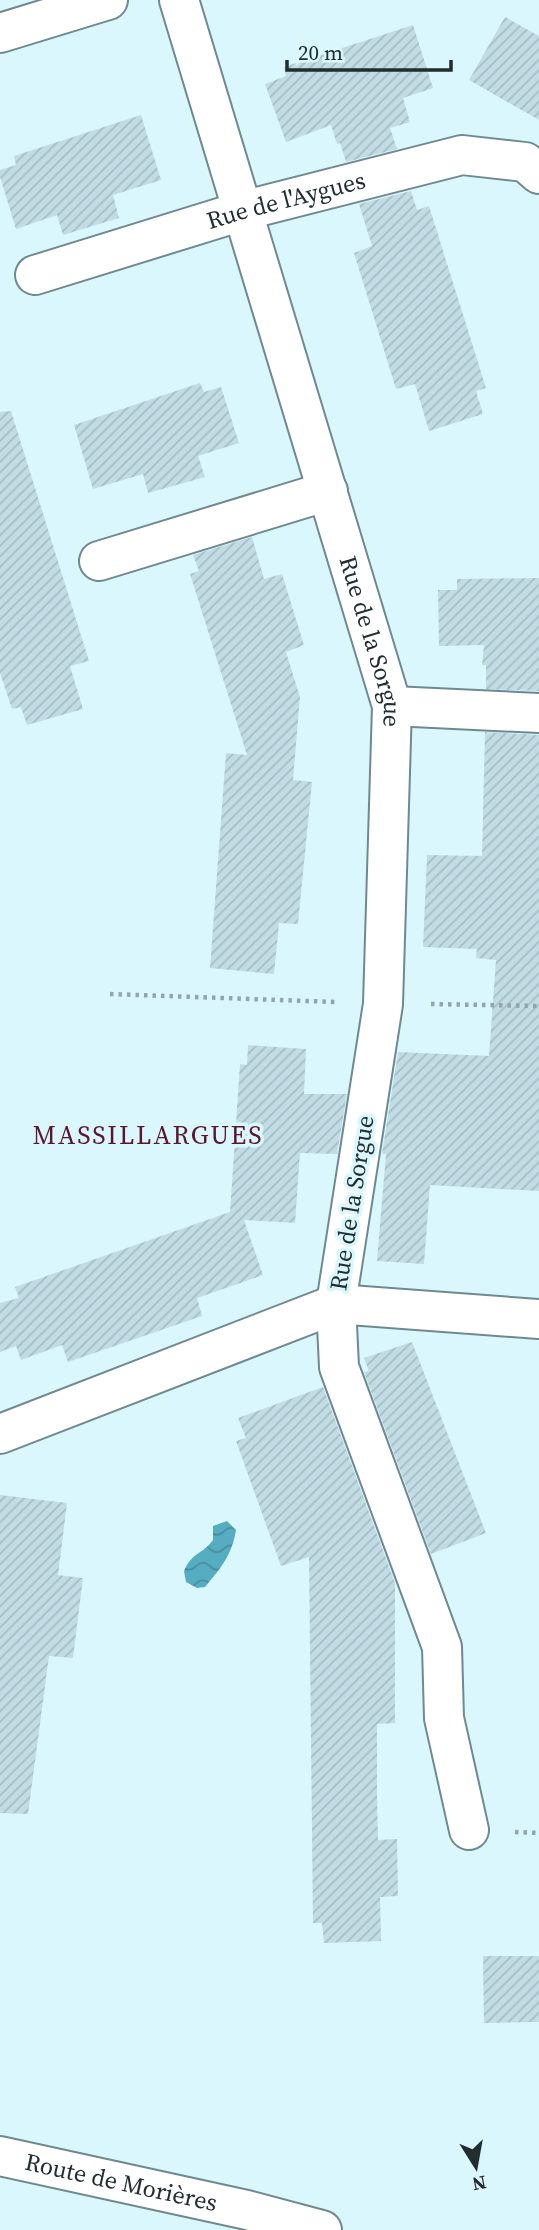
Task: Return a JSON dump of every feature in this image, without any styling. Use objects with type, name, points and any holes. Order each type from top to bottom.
[{"type":"street","points":[[0,33],[108,0]]},
{"type":"street","name":"Rue de la Sorgue","points":[[179,0],[392,706],[383,1004],[336,1304],[339,1367],[442,1647],[444,1718],[469,1830]]},
{"type":"street","name":"Rue de l'Aygues","points":[[35,275],[242,211],[462,155],[526,162],[539,174]]},
{"type":"street","points":[[99,561],[328,491]]},
{"type":"street","points":[[392,706],[539,713]]},
{"type":"street","name":"Rue de la Sorgue","points":[[0,1434],[336,1304],[539,1319]]},
{"type":"street","name":"Route de Morières","points":[[0,2156],[245,2220],[323,2230]]},
{"type":"path","points":[[110,994],[383,1004],[539,1006]]},
{"type":"water","points":[[227,1521],[236,1530],[232,1547],[221,1567],[205,1587],[197,1588],[186,1582],[184,1571],[191,1560],[213,1540],[213,1526]]},
{"type":"building","points":[[505,17],[539,36],[539,120],[469,80]]},
{"type":"building","points":[[413,25],[433,88],[403,98],[410,122],[390,128],[397,149],[346,162],[331,125],[286,142],[265,84],[286,76],[284,67]]},
{"type":"building","points":[[141,115],[161,180],[113,195],[119,218],[63,235],[57,215],[16,229],[0,177],[0,170],[16,165],[14,156]]},
{"type":"building","points":[[411,191],[417,210],[429,206],[486,388],[476,391],[483,414],[429,431],[415,384],[396,389],[354,253],[372,246],[359,204]]},
{"type":"building","points":[[200,383],[204,392],[221,387],[239,443],[198,456],[205,477],[148,493],[143,474],[93,489],[74,425]]},
{"type":"building","points":[[11,411],[89,661],[70,666],[83,709],[27,725],[21,707],[12,709],[0,673],[0,412]]},
{"type":"building","points":[[252,537],[264,579],[282,574],[304,645],[286,652],[300,697],[293,780],[312,782],[298,924],[279,923],[274,974],[210,968],[226,753],[247,755],[190,574],[199,571],[193,555]]},
{"type":"building","points":[[539,578],[539,691],[486,689],[486,665],[482,665],[484,645],[439,646],[438,590],[457,590],[457,579]]},
{"type":"building","points":[[485,732],[539,735],[539,1191],[430,1185],[424,1264],[377,1261],[386,1154],[382,1154],[398,1052],[489,1056],[496,960],[476,958],[477,949],[423,947],[427,855],[482,856]]},
{"type":"building","points":[[248,1045],[306,1049],[304,1094],[347,1094],[337,1154],[300,1153],[295,1223],[244,1220],[263,1275],[197,1298],[202,1316],[68,1362],[62,1345],[21,1360],[16,1346],[0,1352],[0,1303],[19,1298],[15,1287],[230,1212],[240,1064],[247,1065]]},
{"type":"building","points":[[412,1342],[486,1533],[431,1554],[364,1372],[369,1371],[364,1358]]},
{"type":"building","points":[[323,1387],[395,1583],[395,1723],[377,1724],[377,1795],[378,1840],[397,1839],[398,1896],[380,1897],[381,1941],[324,1943],[322,1923],[313,1923],[309,1557],[281,1566],[236,1441],[246,1438],[238,1418]]},
{"type":"building","points":[[0,1495],[67,1503],[58,1575],[83,1578],[73,1658],[49,1656],[28,1814],[0,1813]]},
{"type":"building","points":[[483,1956],[539,1956],[539,2022],[484,2023]]},
{"type":"district","name":"MASSILLARGUES","points":[[148,1135]]}]
